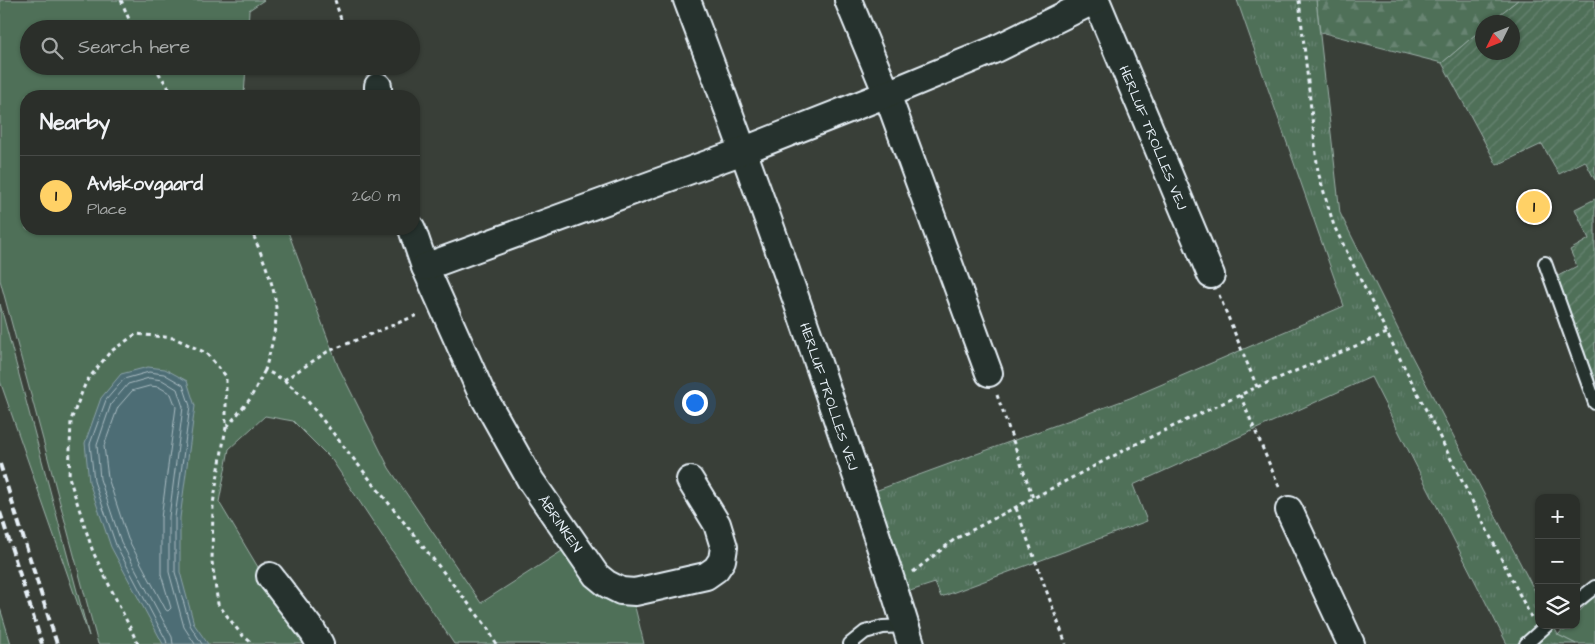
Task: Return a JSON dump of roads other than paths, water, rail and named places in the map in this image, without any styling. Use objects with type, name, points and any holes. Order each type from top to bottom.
[{"type":"street","name":"HERLUF TROLLES VEJ","points":[[687,0],[744,150],[813,347],[894,586],[908,635]]},
{"type":"street","points":[[848,0],[887,94],[989,373]]},
{"type":"street","name":"HERLUF TROLLES VEJ","points":[[744,150],[996,49],[1096,0],[1211,275]]},
{"type":"street","points":[[425,267],[744,150]]},
{"type":"street","name":"ÅBRINKEN","points":[[414,235],[425,267],[480,390],[531,481],[596,575],[607,584],[621,590],[635,592],[706,576],[716,569],[722,560],[724,547],[717,524],[690,480]]},
{"type":"street","points":[[1289,510],[1351,644]]},
{"type":"street","points":[[270,576],[320,644]]},
{"type":"lane","points":[[1545,263],[1595,403]]},
{"type":"lane","points":[[1580,599],[1595,586]]},
{"type":"lane","points":[[850,644],[866,632],[883,627],[908,635]]},
{"type":"lane","points":[[1526,644],[1543,629]]},
{"type":"water","points":[[148,367],[165,369],[187,381],[195,406],[180,518],[180,572],[194,624],[208,644],[163,644],[111,547],[89,482],[85,443],[101,398],[121,374]]},
{"type":"railway","points":[[0,464],[57,644]]},
{"type":"railway","points":[[0,512],[42,644]]},
{"type":"place","name":"Avlskovgaard","points":[[1534,207]]}]
